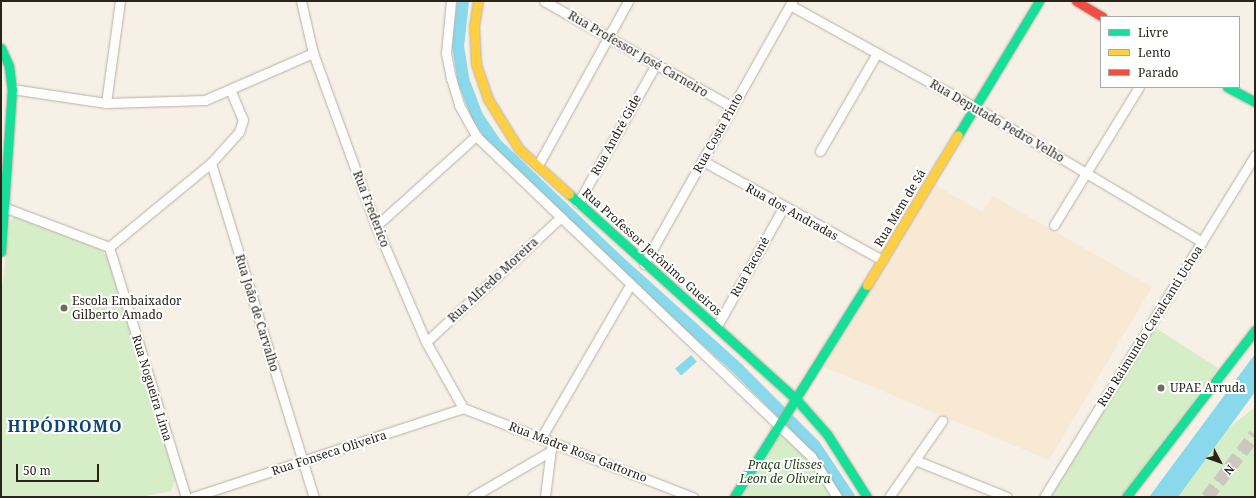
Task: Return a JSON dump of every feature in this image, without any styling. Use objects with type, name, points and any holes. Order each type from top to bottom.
[{"type":"street","points":[[106,103],[120,1]]},
{"type":"street","name":"Rua Frederico","points":[[301,1],[313,53],[376,226],[426,342],[463,408]]},
{"type":"street","points":[[451,1],[446,53],[451,78],[459,105],[476,136],[630,285],[665,314],[780,422],[810,456],[837,497]]},
{"type":"street","name":"Rua Professor Jerônimo Gueiros","points":[[478,1],[474,26],[476,64],[488,99],[515,143],[644,264],[717,326],[796,399],[826,434],[866,497]]},
{"type":"street","name":"Rua Professor José Carneiro","points":[[544,1],[607,36],[655,66],[732,107]]},
{"type":"street","points":[[538,165],[607,36],[628,1]]},
{"type":"street","name":"Rua Mem de Sá","points":[[734,497],[882,260],[1039,1]]},
{"type":"street","points":[[1076,1],[1101,16]]},
{"type":"street","name":"Rua Deputado Pedro Velho","points":[[791,3],[975,107],[1202,242]]},
{"type":"street","name":"Rua Costa Pinto","points":[[644,264],[791,3]]},
{"type":"street","points":[[1,48],[11,73],[12,89],[6,208],[1,252]]},
{"type":"street","points":[[820,152],[877,52]]},
{"type":"street","points":[[12,89],[106,103],[205,100],[313,53]]},
{"type":"street","name":"Rua André Gide","points":[[578,203],[655,66]]},
{"type":"street","points":[[1054,225],[1138,88]]},
{"type":"street","points":[[1229,88],[1255,102]]},
{"type":"street","points":[[6,208],[109,247],[211,163],[243,126],[230,90]]},
{"type":"street","points":[[376,226],[476,136]]},
{"type":"street","name":"Rua Raimundo Cavalcanti Uchoa","points":[[1044,497],[1255,155]]},
{"type":"street","name":"Rua dos Andradas","points":[[703,161],[782,208],[882,260]]},
{"type":"street","name":"Rua João de Carvalho","points":[[211,163],[314,497]]},
{"type":"street","name":"Rua Paconé","points":[[717,326],[782,208]]},
{"type":"street","name":"Rua Alfredo Moreira","points":[[426,342],[560,218]]},
{"type":"street","name":"Rua Nogueira Lima","points":[[109,247],[186,497]]},
{"type":"street","points":[[541,438],[630,285]]},
{"type":"street","points":[[1126,497],[1255,330]]},
{"type":"street","name":"Rua Fonseca Oliveira","points":[[193,497],[463,408]]},
{"type":"street","name":"Rua Madre Rosa Gattorno","points":[[463,408],[541,438],[551,447],[693,497]]},
{"type":"street","points":[[889,497],[942,420]]},
{"type":"street","points":[[472,497],[551,447]]},
{"type":"street","points":[[545,497],[551,447]]},
{"type":"street","points":[[915,460],[1007,497]]},
{"type":"shaded area","points":[[934,184],[982,212],[993,196],[1152,287],[1049,460],[824,367]]},
{"type":"green space","points":[[13,217],[23,217],[103,251],[108,258],[177,476],[171,491],[142,497],[1,496],[1,295],[10,222]]},
{"type":"green space","points":[[1153,326],[1218,368],[1120,497],[1051,497]]},
{"type":"green space","points":[[1255,407],[1255,497],[1171,497],[1215,439]]},
{"type":"green space","name":"Praça Ulisses Leon de Oliveira","points":[[782,434],[805,454],[831,497],[741,497],[776,439]]},
{"type":"water","points":[[1255,354],[1255,392],[1178,497],[1149,497]]},
{"type":"water","points":[[691,355],[697,362],[681,376],[675,369]]},
{"type":"waterway","points":[[463,1],[458,46],[464,82],[477,116],[496,144],[616,259],[738,369],[815,446],[849,497]]},
{"type":"tunnel","points":[[1207,497],[1255,434]]},
{"type":"traffic: fast","points":[[958,135],[1039,1]]},
{"type":"traffic: fast","points":[[1,48],[9,66],[12,89],[1,252]]},
{"type":"traffic: fast","points":[[1229,88],[1255,102]]},
{"type":"traffic: fast","points":[[569,194],[796,399],[827,434],[867,497]]},
{"type":"traffic: fast","points":[[734,497],[867,285]]},
{"type":"traffic: fast","points":[[1126,497],[1255,330]]},
{"type":"traffic: slow","points":[[478,1],[474,26],[476,64],[488,99],[519,149],[569,194]]},
{"type":"traffic: slow","points":[[867,285],[958,135]]},
{"type":"traffic: jam","points":[[1076,1],[1101,16]]},
{"type":"place","name":"Escola Embaixador Gilberto Amado","points":[[64,308]]},
{"type":"place","name":"UPAE Arruda","points":[[1161,388]]},
{"type":"district","name":"HIPÓDROMO","points":[[65,426]]}]
